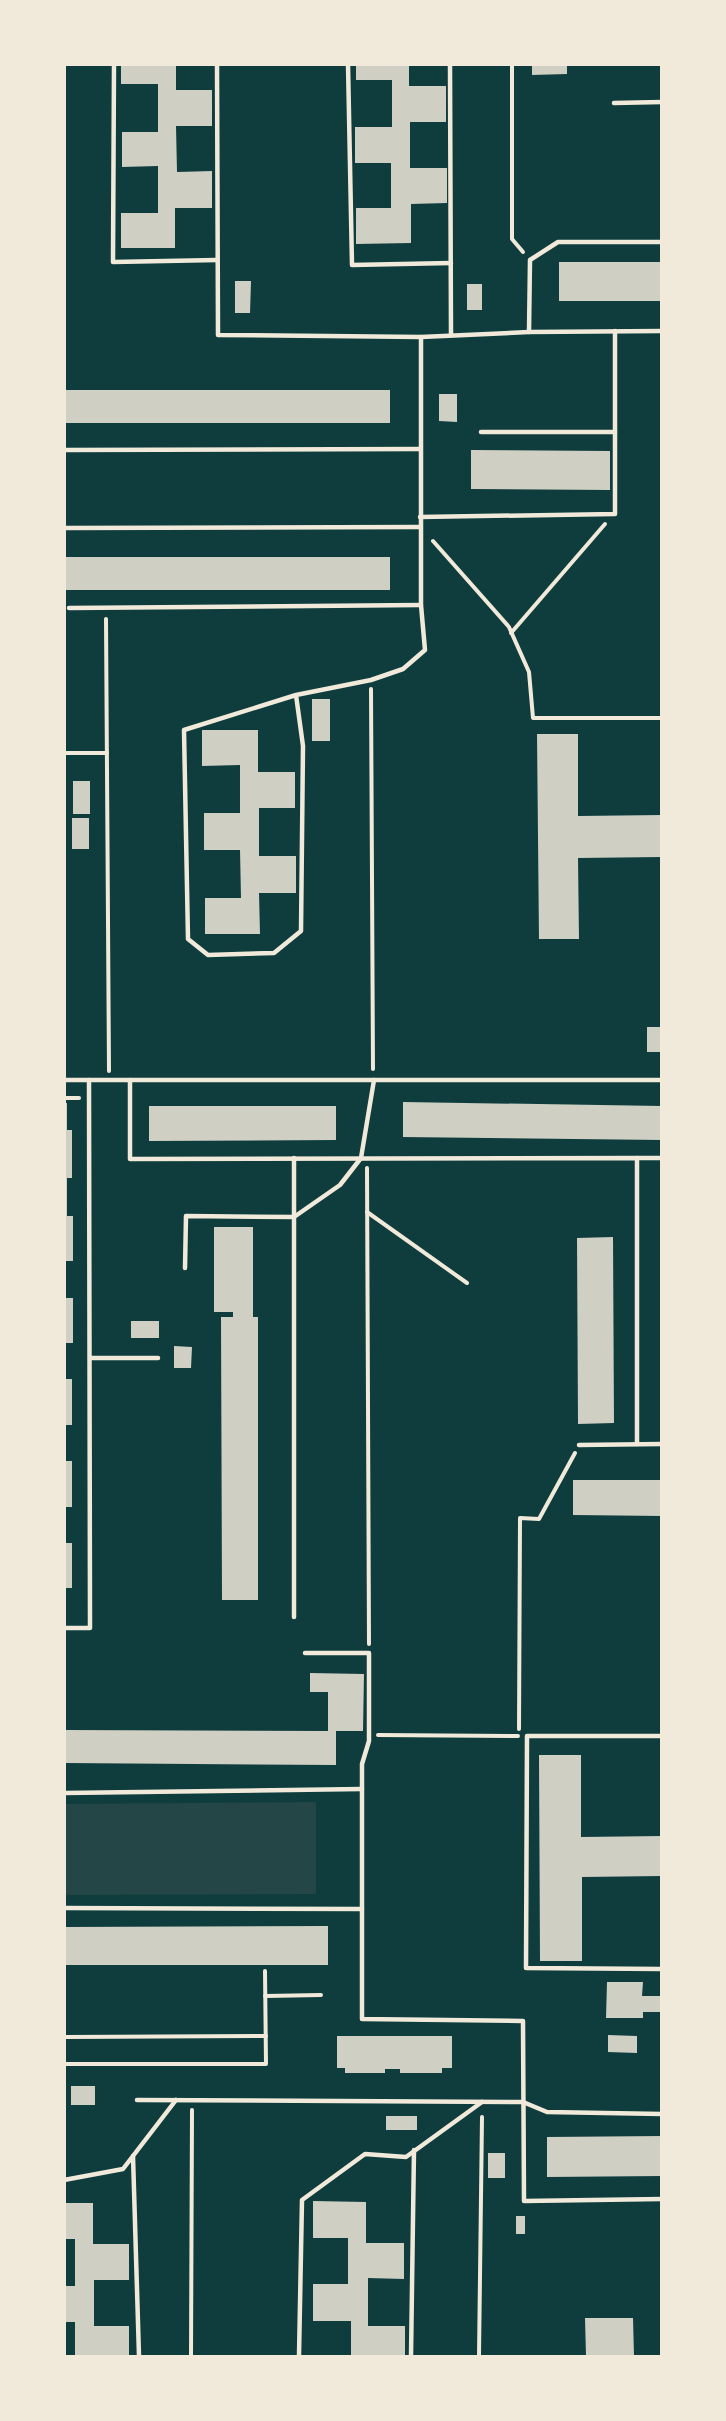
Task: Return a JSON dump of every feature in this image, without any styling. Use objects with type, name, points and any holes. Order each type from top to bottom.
[{"type":"lane","points":[[114,64],[112,262],[218,260]]},
{"type":"lane","points":[[217,64],[218,335],[421,337],[529,332],[662,331]]},
{"type":"lane","points":[[348,64],[352,265],[451,263]]},
{"type":"lane","points":[[450,64],[451,335]]},
{"type":"lane","points":[[614,103],[662,102]]},
{"type":"lane","points":[[529,332],[530,260],[558,242],[662,242]]},
{"type":"lane","points":[[420,517],[615,514],[615,331]]},
{"type":"lane","points":[[296,695],[303,746],[301,932],[274,953],[208,955],[188,939],[183,730],[296,695],[371,680],[403,669],[425,650],[421,605],[420,527],[421,337]]},
{"type":"lane","points":[[481,432],[615,432]]},
{"type":"lane","points":[[64,450],[420,449]]},
{"type":"lane","points":[[64,528],[420,527]]},
{"type":"lane","points":[[69,608],[421,605]]},
{"type":"lane","points":[[64,1080],[662,1080]]},
{"type":"lane","points":[[64,1628],[90,1628],[89,1080]]},
{"type":"lane","points":[[130,1080],[130,1159],[662,1158]]},
{"type":"lane","points":[[185,1268],[186,1216],[294,1217],[340,1185],[361,1158],[374,1080]]},
{"type":"lane","points":[[294,1158],[294,1617]]},
{"type":"lane","points":[[637,1158],[638,1444]]},
{"type":"lane","points":[[90,1358],[158,1358]]},
{"type":"lane","points":[[579,1445],[662,1444]]},
{"type":"lane","points":[[305,1653],[369,1653],[369,1735],[362,1764],[362,2019],[523,2021],[524,2201],[662,2199]]},
{"type":"lane","points":[[662,1736],[527,1736],[526,1968],[662,1969]]},
{"type":"lane","points":[[64,1793],[362,1789]]},
{"type":"lane","points":[[64,1908],[362,1909]]},
{"type":"lane","points":[[137,2100],[523,2102],[547,2112],[662,2114]]},
{"type":"lane","points":[[64,2180],[123,2169],[176,2100]]},
{"type":"lane","points":[[299,2356],[302,2200],[365,2154],[406,2157],[482,2102]]},
{"type":"lane","points":[[411,2356],[414,2150]]},
{"type":"lane","points":[[133,2156],[139,2356]]},
{"type":"path","points":[[512,64],[512,239],[530,260]]},
{"type":"path","points":[[512,633],[615,514]]},
{"type":"path","points":[[420,527],[512,633],[529,672],[532,718],[662,718]]},
{"type":"path","points":[[106,608],[109,1080]]},
{"type":"path","points":[[371,680],[374,1080]]},
{"type":"path","points":[[64,753],[107,753]]},
{"type":"path","points":[[367,1158],[369,1653]]},
{"type":"path","points":[[367,1212],[467,1283]]},
{"type":"path","points":[[519,1736],[520,1518],[539,1519],[579,1445]]},
{"type":"path","points":[[369,1735],[527,1736]]},
{"type":"path","points":[[64,2064],[266,2064],[265,1971]]},
{"type":"path","points":[[265,1996],[321,1995]]},
{"type":"path","points":[[64,2037],[266,2036]]},
{"type":"path","points":[[191,2356],[192,2100]]},
{"type":"path","points":[[479,2356],[482,2102]]},
{"type":"shaded area","points":[[316,1802],[316,1894],[65,1895],[65,1804]]},
{"type":"building","points":[[121,64],[176,64],[176,90],[212,90],[212,126],[176,126],[177,172],[212,171],[212,208],[175,208],[175,248],[121,248],[121,213],[158,213],[158,166],[122,167],[122,132],[158,132],[158,84],[121,84]]},
{"type":"building","points":[[356,64],[409,64],[409,86],[446,86],[446,122],[410,122],[410,168],[447,168],[447,203],[411,204],[411,243],[356,244],[356,208],[391,208],[391,163],[355,163],[355,127],[392,127],[392,80],[356,80]]},
{"type":"building","points":[[532,64],[567,64],[567,74],[532,75]]},
{"type":"building","points":[[559,262],[662,262],[662,301],[559,301]]},
{"type":"building","points":[[235,281],[251,281],[250,313],[235,313]]},
{"type":"building","points":[[467,284],[482,284],[482,310],[467,310]]},
{"type":"building","points":[[64,390],[390,390],[390,423],[64,423]]},
{"type":"building","points":[[439,394],[457,394],[457,422],[439,421]]},
{"type":"building","points":[[471,450],[610,451],[610,490],[471,489]]},
{"type":"building","points":[[64,557],[390,557],[390,590],[64,590]]},
{"type":"building","points":[[312,699],[330,699],[330,741],[312,741]]},
{"type":"building","points":[[202,730],[258,730],[258,772],[295,772],[295,808],[259,808],[259,856],[296,856],[296,893],[259,893],[260,934],[205,934],[205,898],[241,898],[240,850],[204,850],[204,813],[240,813],[240,765],[202,766]]},
{"type":"building","points":[[537,734],[578,734],[578,816],[662,815],[662,857],[578,858],[579,939],[539,939]]},
{"type":"building","points":[[73,781],[90,781],[90,814],[73,814]]},
{"type":"building","points":[[72,818],[89,818],[89,849],[72,849]]},
{"type":"building","points":[[647,1027],[662,1027],[662,1052],[647,1052]]},
{"type":"building","points":[[403,1102],[662,1106],[662,1140],[403,1137]]},
{"type":"building","points":[[64,1103],[67,1103],[67,1130],[72,1130],[72,1178],[67,1178],[67,1216],[73,1216],[73,1261],[64,1261]]},
{"type":"building","points":[[149,1106],[336,1106],[336,1140],[149,1141]]},
{"type":"building","points":[[214,1227],[253,1227],[253,1317],[258,1317],[258,1600],[222,1600],[221,1317],[233,1317],[233,1312],[214,1312]]},
{"type":"building","points":[[613,1237],[614,1423],[578,1424],[577,1238]]},
{"type":"building","points":[[64,1298],[73,1298],[73,1343],[64,1343]]},
{"type":"building","points":[[131,1321],[159,1321],[159,1338],[131,1338]]},
{"type":"building","points":[[174,1346],[192,1347],[191,1368],[174,1368]]},
{"type":"building","points":[[64,1379],[72,1379],[72,1425],[64,1425]]},
{"type":"building","points":[[64,1461],[72,1461],[72,1507],[64,1507]]},
{"type":"building","points":[[573,1480],[662,1480],[662,1516],[573,1515]]},
{"type":"building","points":[[64,1543],[72,1543],[72,1588],[64,1588]]},
{"type":"building","points":[[310,1673],[364,1674],[363,1731],[336,1731],[336,1765],[64,1763],[64,1730],[328,1731],[328,1692],[310,1692]]},
{"type":"building","points":[[539,1755],[581,1755],[581,1837],[662,1836],[662,1876],[582,1877],[582,1961],[540,1961]]},
{"type":"building","points":[[328,1926],[328,1965],[64,1965],[64,1927]]},
{"type":"building","points":[[607,1982],[643,1982],[642,1996],[662,1996],[662,2012],[643,2012],[643,2018],[606,2018]]},
{"type":"building","points":[[608,2035],[637,2036],[637,2053],[608,2052]]},
{"type":"building","points":[[337,2036],[452,2036],[452,2068],[442,2068],[442,2073],[400,2073],[400,2069],[385,2069],[385,2073],[345,2073],[345,2068],[337,2068]]},
{"type":"building","points":[[71,2086],[95,2086],[95,2105],[71,2105]]},
{"type":"building","points":[[386,2116],[417,2116],[417,2130],[386,2130]]},
{"type":"building","points":[[662,2136],[662,2176],[547,2177],[547,2137]]},
{"type":"building","points":[[488,2153],[505,2153],[505,2178],[488,2178]]},
{"type":"building","points":[[313,2201],[366,2202],[366,2243],[404,2243],[404,2279],[368,2278],[368,2326],[405,2326],[405,2356],[351,2356],[351,2321],[313,2321],[313,2284],[348,2284],[348,2238],[313,2238]]},
{"type":"building","points":[[64,2203],[93,2203],[93,2244],[129,2244],[129,2280],[94,2280],[94,2326],[129,2326],[129,2356],[75,2356],[75,2322],[64,2322],[64,2286],[75,2286],[75,2239],[64,2239]]},
{"type":"building","points":[[516,2216],[525,2216],[525,2234],[516,2234]]},
{"type":"building","points":[[585,2318],[633,2318],[634,2356],[586,2356]]}]
